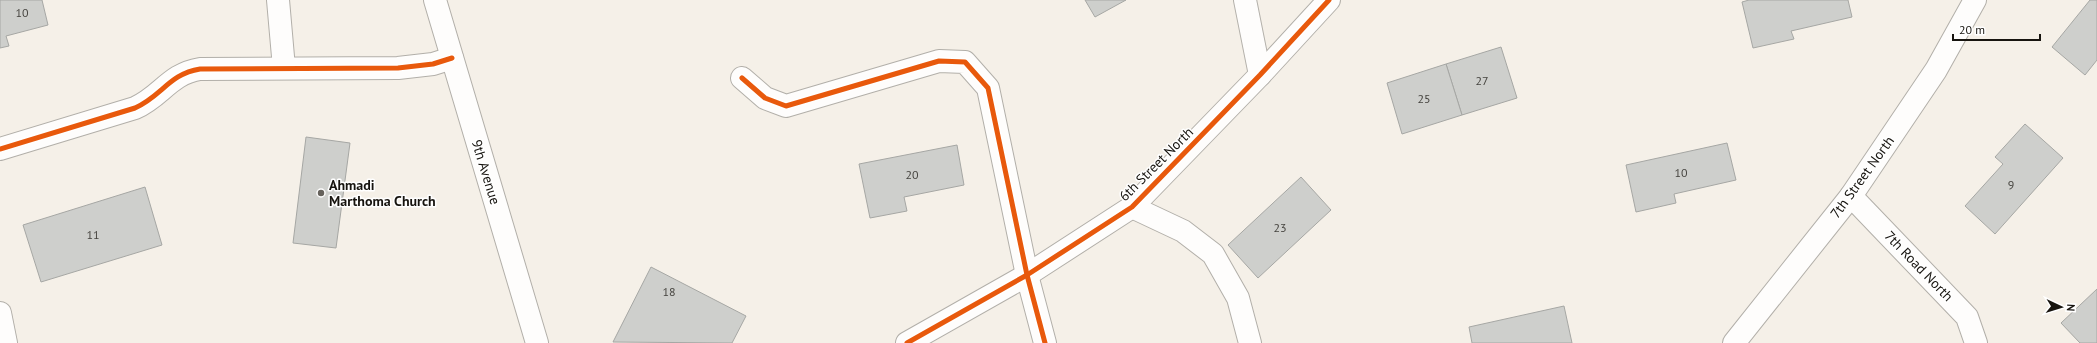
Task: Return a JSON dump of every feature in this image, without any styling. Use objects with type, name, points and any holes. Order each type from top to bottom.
[{"type":"street","points":[[278,0],[284,68]]},
{"type":"street","name":"9th Avenue","points":[[435,0],[537,343]]},
{"type":"street","points":[[1246,0],[1260,75]]},
{"type":"street","name":"6th Street North","points":[[907,343],[1027,274],[1132,207],[1260,75],[1329,0]]},
{"type":"street","name":"7th Street North","points":[[1734,343],[1851,196],[1936,70],[1975,0]]},
{"type":"street","points":[[0,149],[135,108],[154,97],[179,75],[189,71],[200,69],[398,68],[433,64],[452,58]]},
{"type":"street","points":[[742,78],[765,98],[786,106],[939,61],[965,62],[988,88],[1027,274],[1044,343]]},
{"type":"street","name":"7th Road North","points":[[1851,196],[1967,317],[1976,343]]},
{"type":"street","points":[[1132,207],[1183,231],[1213,254],[1238,298],[1250,343]]},
{"type":"street","points":[[0,313],[6,343]]},
{"type":"building","points":[[0,0],[42,0],[48,25],[6,36],[9,46],[0,48]]},
{"type":"building","points":[[1085,0],[1126,0],[1095,17]]},
{"type":"building","points":[[1749,0],[1848,0],[1852,17],[1791,31],[1794,39],[1753,48],[1742,2]]},
{"type":"building","points":[[2090,0],[2097,0],[2097,60],[2085,75],[2052,47]]},
{"type":"building","points":[[1501,47],[1517,98],[1462,115],[1446,64]]},
{"type":"building","points":[[1446,64],[1462,115],[1402,134],[1387,83]]},
{"type":"building","points":[[2025,124],[2063,158],[1995,234],[1965,206],[2003,164],[1995,157]]},
{"type":"building","name":"Ahmadi Marthoma Church","points":[[306,137],[350,143],[336,248],[293,243]]},
{"type":"building","points":[[1727,143],[1736,180],[1674,194],[1676,203],[1636,212],[1626,165]]},
{"type":"building","points":[[957,145],[964,185],[904,197],[907,211],[870,218],[859,164]]},
{"type":"building","points":[[1301,177],[1331,210],[1258,278],[1228,245]]},
{"type":"building","points":[[145,187],[162,245],[41,282],[23,225]]},
{"type":"building","points":[[651,267],[746,316],[732,343],[613,342]]},
{"type":"building","points":[[2097,289],[2097,343],[2080,343],[2061,323]]},
{"type":"building","points":[[1564,306],[1572,343],[1472,343],[1469,327]]},
{"type":"cycle path","points":[[907,343],[1027,275],[1132,207],[1260,75],[1329,0]]},
{"type":"cycle path","points":[[0,149],[135,108],[152,98],[173,80],[189,72],[200,69],[398,68],[433,64],[452,58]]},
{"type":"cycle path","points":[[742,78],[765,98],[786,106],[939,61],[965,62],[988,88],[1027,275],[1045,343]]},
{"type":"place","name":"Ahmadi Marthoma Church","points":[[321,193]]}]
